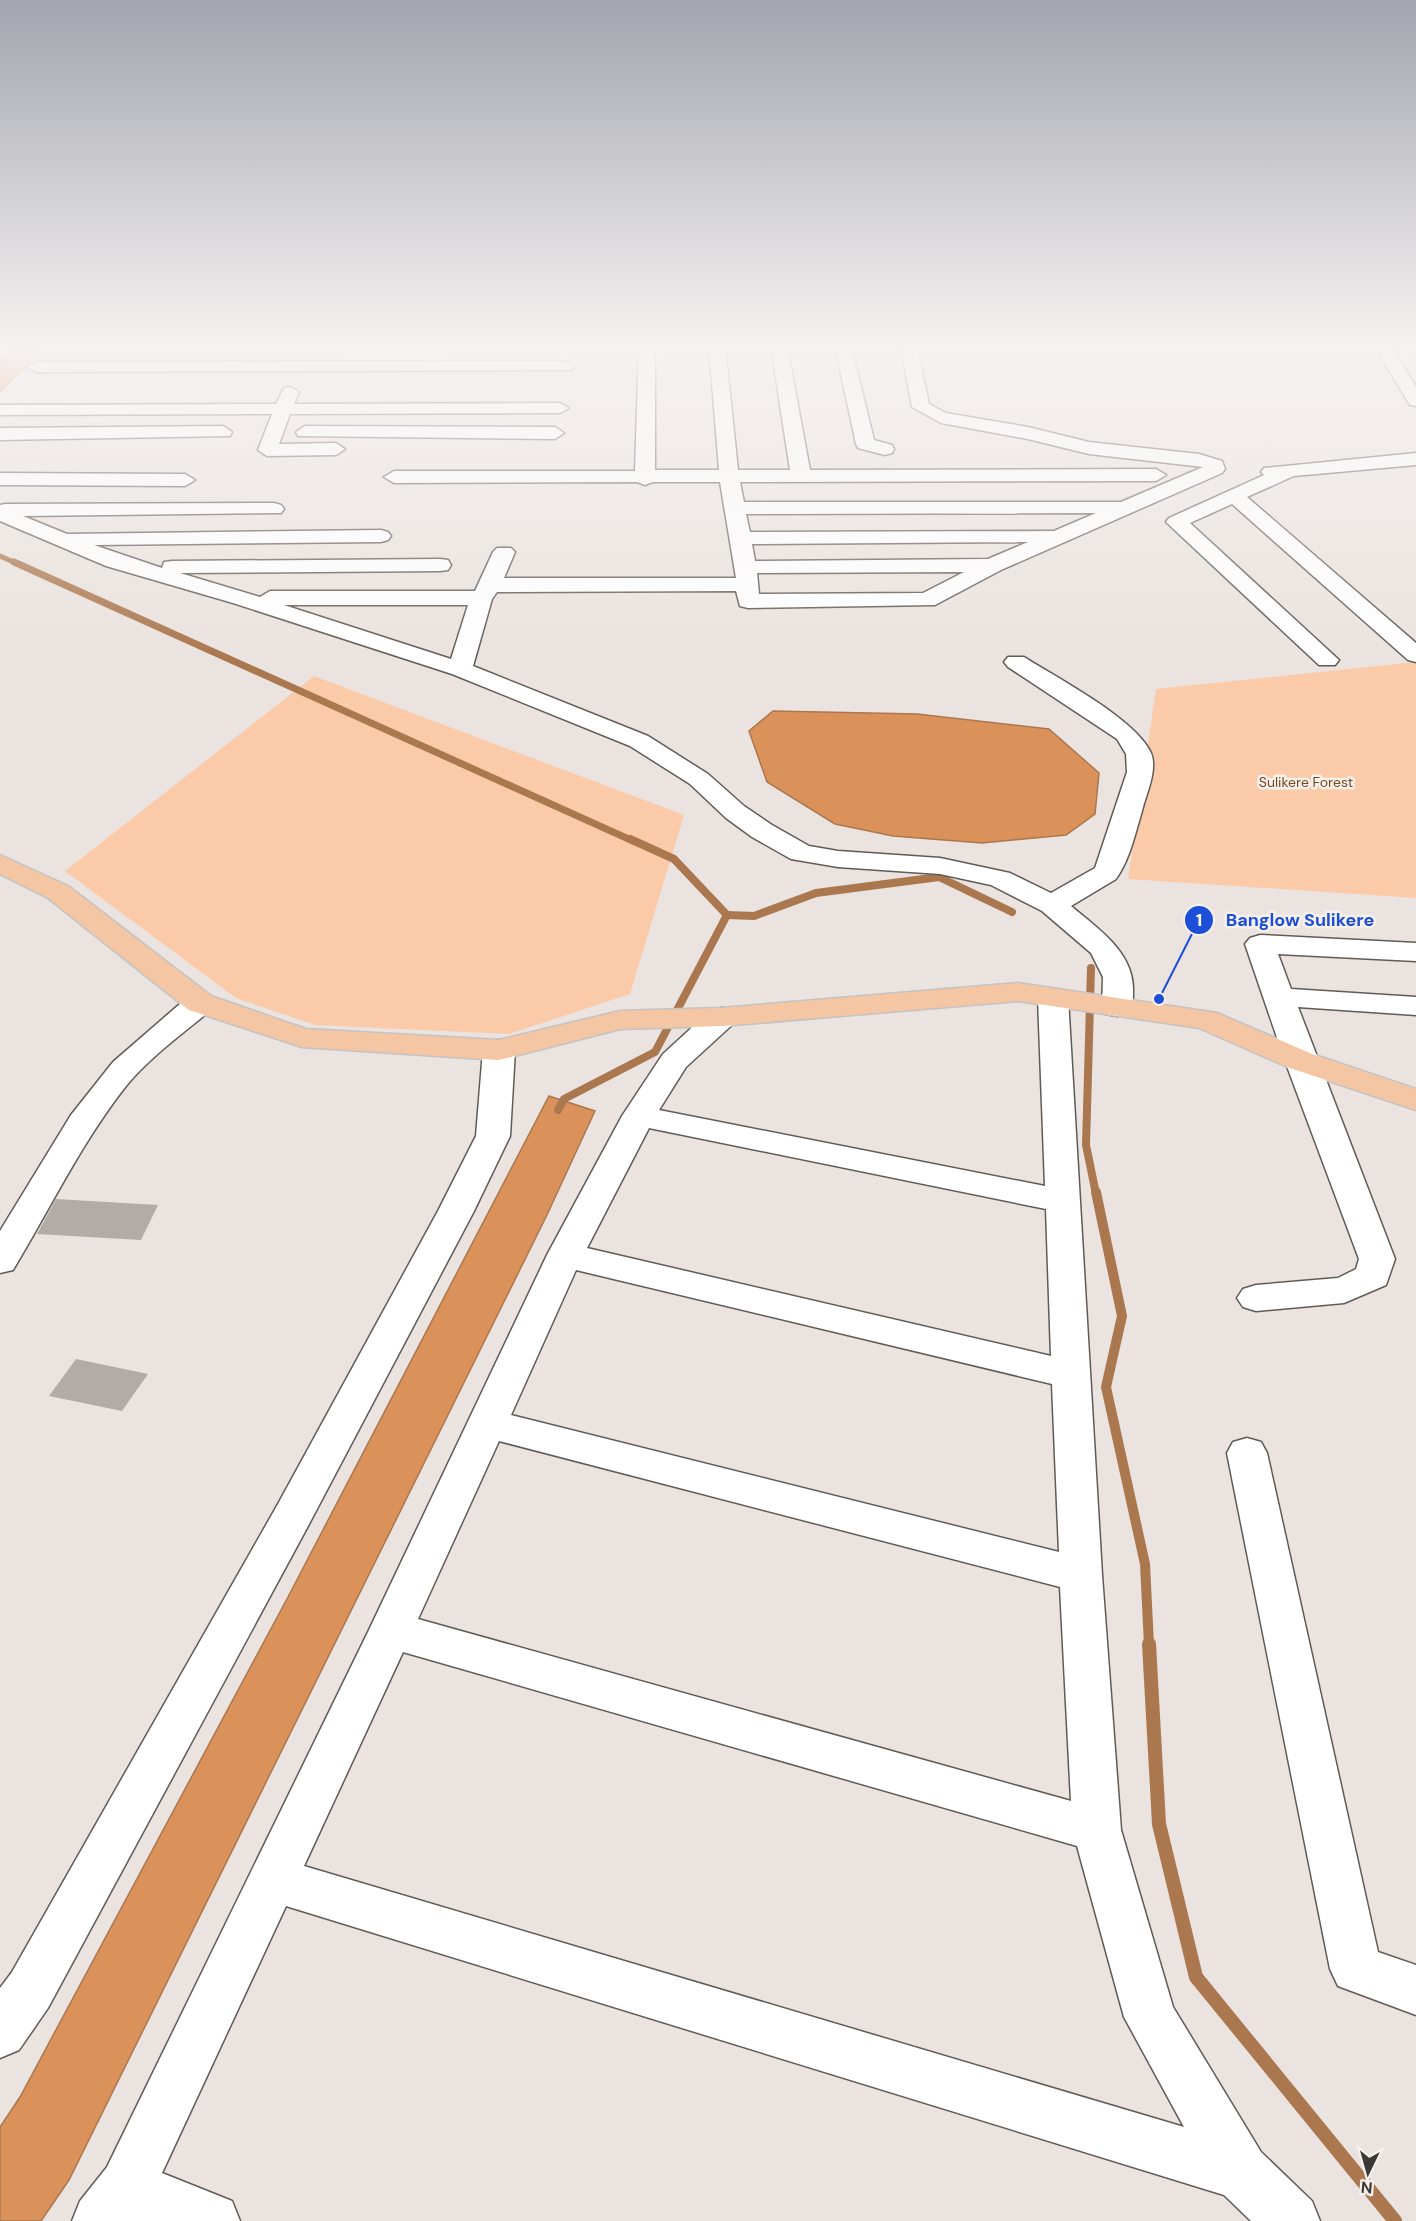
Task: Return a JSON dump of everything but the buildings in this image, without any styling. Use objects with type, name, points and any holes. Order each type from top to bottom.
[{"type":"main road","points":[[0,863],[58,892],[200,1004],[302,1038],[499,1050],[620,1020],[722,1017],[1018,992],[1206,1020],[1300,1061],[1416,1100]]},
{"type":"street","points":[[267,450],[543,454],[645,479],[869,475],[1260,473],[1416,459]]},
{"type":"street","points":[[543,454],[545,450]]},
{"type":"street","points":[[645,450],[645,479]]},
{"type":"street","points":[[726,450],[748,601],[927,600],[993,565],[1209,472],[1215,465],[1199,460],[1100,450]]},
{"type":"street","points":[[796,450],[801,476]]},
{"type":"street","points":[[869,475],[865,471],[868,463],[884,450]]},
{"type":"street","points":[[0,452],[131,451]]},
{"type":"street","points":[[394,477],[543,454]]},
{"type":"street","points":[[1292,470],[1176,522],[1327,660]]},
{"type":"street","points":[[0,479],[185,480]]},
{"type":"street","points":[[1234,496],[1416,655]]},
{"type":"street","points":[[735,508],[1128,507]]},
{"type":"street","points":[[0,512],[274,509]]},
{"type":"street","points":[[0,512],[61,539],[137,568],[241,598],[460,669],[639,741],[699,779],[735,812],[762,831],[801,853],[838,859],[940,866],[1000,879],[1052,905],[1103,948],[1118,977],[1117,1007]]},
{"type":"street","points":[[740,538],[1062,536]]},
{"type":"street","points":[[61,539],[381,537]]},
{"type":"street","points":[[460,669],[486,591],[504,552]]},
{"type":"street","points":[[137,568],[440,565]]},
{"type":"street","points":[[241,598],[486,591],[993,565]]},
{"type":"street","points":[[1016,662],[1126,734],[1139,754],[1140,772],[1114,857],[1106,873],[1052,905]]},
{"type":"street","points":[[1256,1298],[1344,1290],[1373,1276],[1377,1259],[1300,1061],[1260,944],[1416,952]]},
{"type":"street","points":[[1279,997],[1408,1007]]},
{"type":"street","points":[[1053,998],[1081,1575],[1097,1830],[1150,2017],[1241,2172],[1292,2221]]},
{"type":"street","points":[[0,1261],[93,1109],[116,1078],[141,1052],[200,1004]]},
{"type":"street","points":[[212,2221],[113,2204],[391,1630],[485,1423],[565,1255],[639,1116],[674,1061],[722,1017]]},
{"type":"street","points":[[0,2032],[35,1980],[292,1515],[456,1210],[493,1136],[499,1050]]},
{"type":"street","points":[[639,1116],[1063,1201]]},
{"type":"street","points":[[565,1255],[1071,1375]]},
{"type":"street","points":[[485,1423],[1081,1575]]},
{"type":"street","points":[[1247,1453],[1356,1969],[1416,1990]]},
{"type":"street","points":[[391,1630],[1097,1830]]},
{"type":"street","points":[[271,1879],[1241,2172]]},
{"type":"green space","name":"Sulikere Forest","points":[[1416,662],[1416,898],[1128,879],[1156,689]]},
{"type":"green space","points":[[314,676],[684,815],[630,994],[509,1034],[315,1025],[236,998],[65,871]]},
{"type":"shaded area","points":[[773,711],[917,714],[1049,729],[1099,773],[1095,814],[1066,835],[982,843],[893,836],[835,824],[767,782],[749,731]]},
{"type":"shaded area","points":[[549,1096],[595,1111],[546,1217],[69,2180],[41,2221],[0,2221],[0,2127],[20,2097],[288,1597]]},
{"type":"waterway","points":[[0,556],[18,564]]},
{"type":"waterway","points":[[14,562],[633,841]]},
{"type":"waterway","points":[[630,839],[674,859],[727,915]]},
{"type":"waterway","points":[[727,915],[754,916],[816,893],[939,877],[1012,912]]},
{"type":"waterway","points":[[558,1110],[564,1099],[655,1052],[727,915]]},
{"type":"waterway","points":[[1091,968],[1086,1145],[1096,1194]]},
{"type":"waterway","points":[[1096,1192],[1122,1316],[1106,1387],[1145,1564],[1149,1645]]},
{"type":"waterway","points":[[1149,1644],[1159,1824],[1196,1977],[1395,2221]]},
{"type":"place","name":"Banglow Sulikere","points":[[1159,999]]}]
